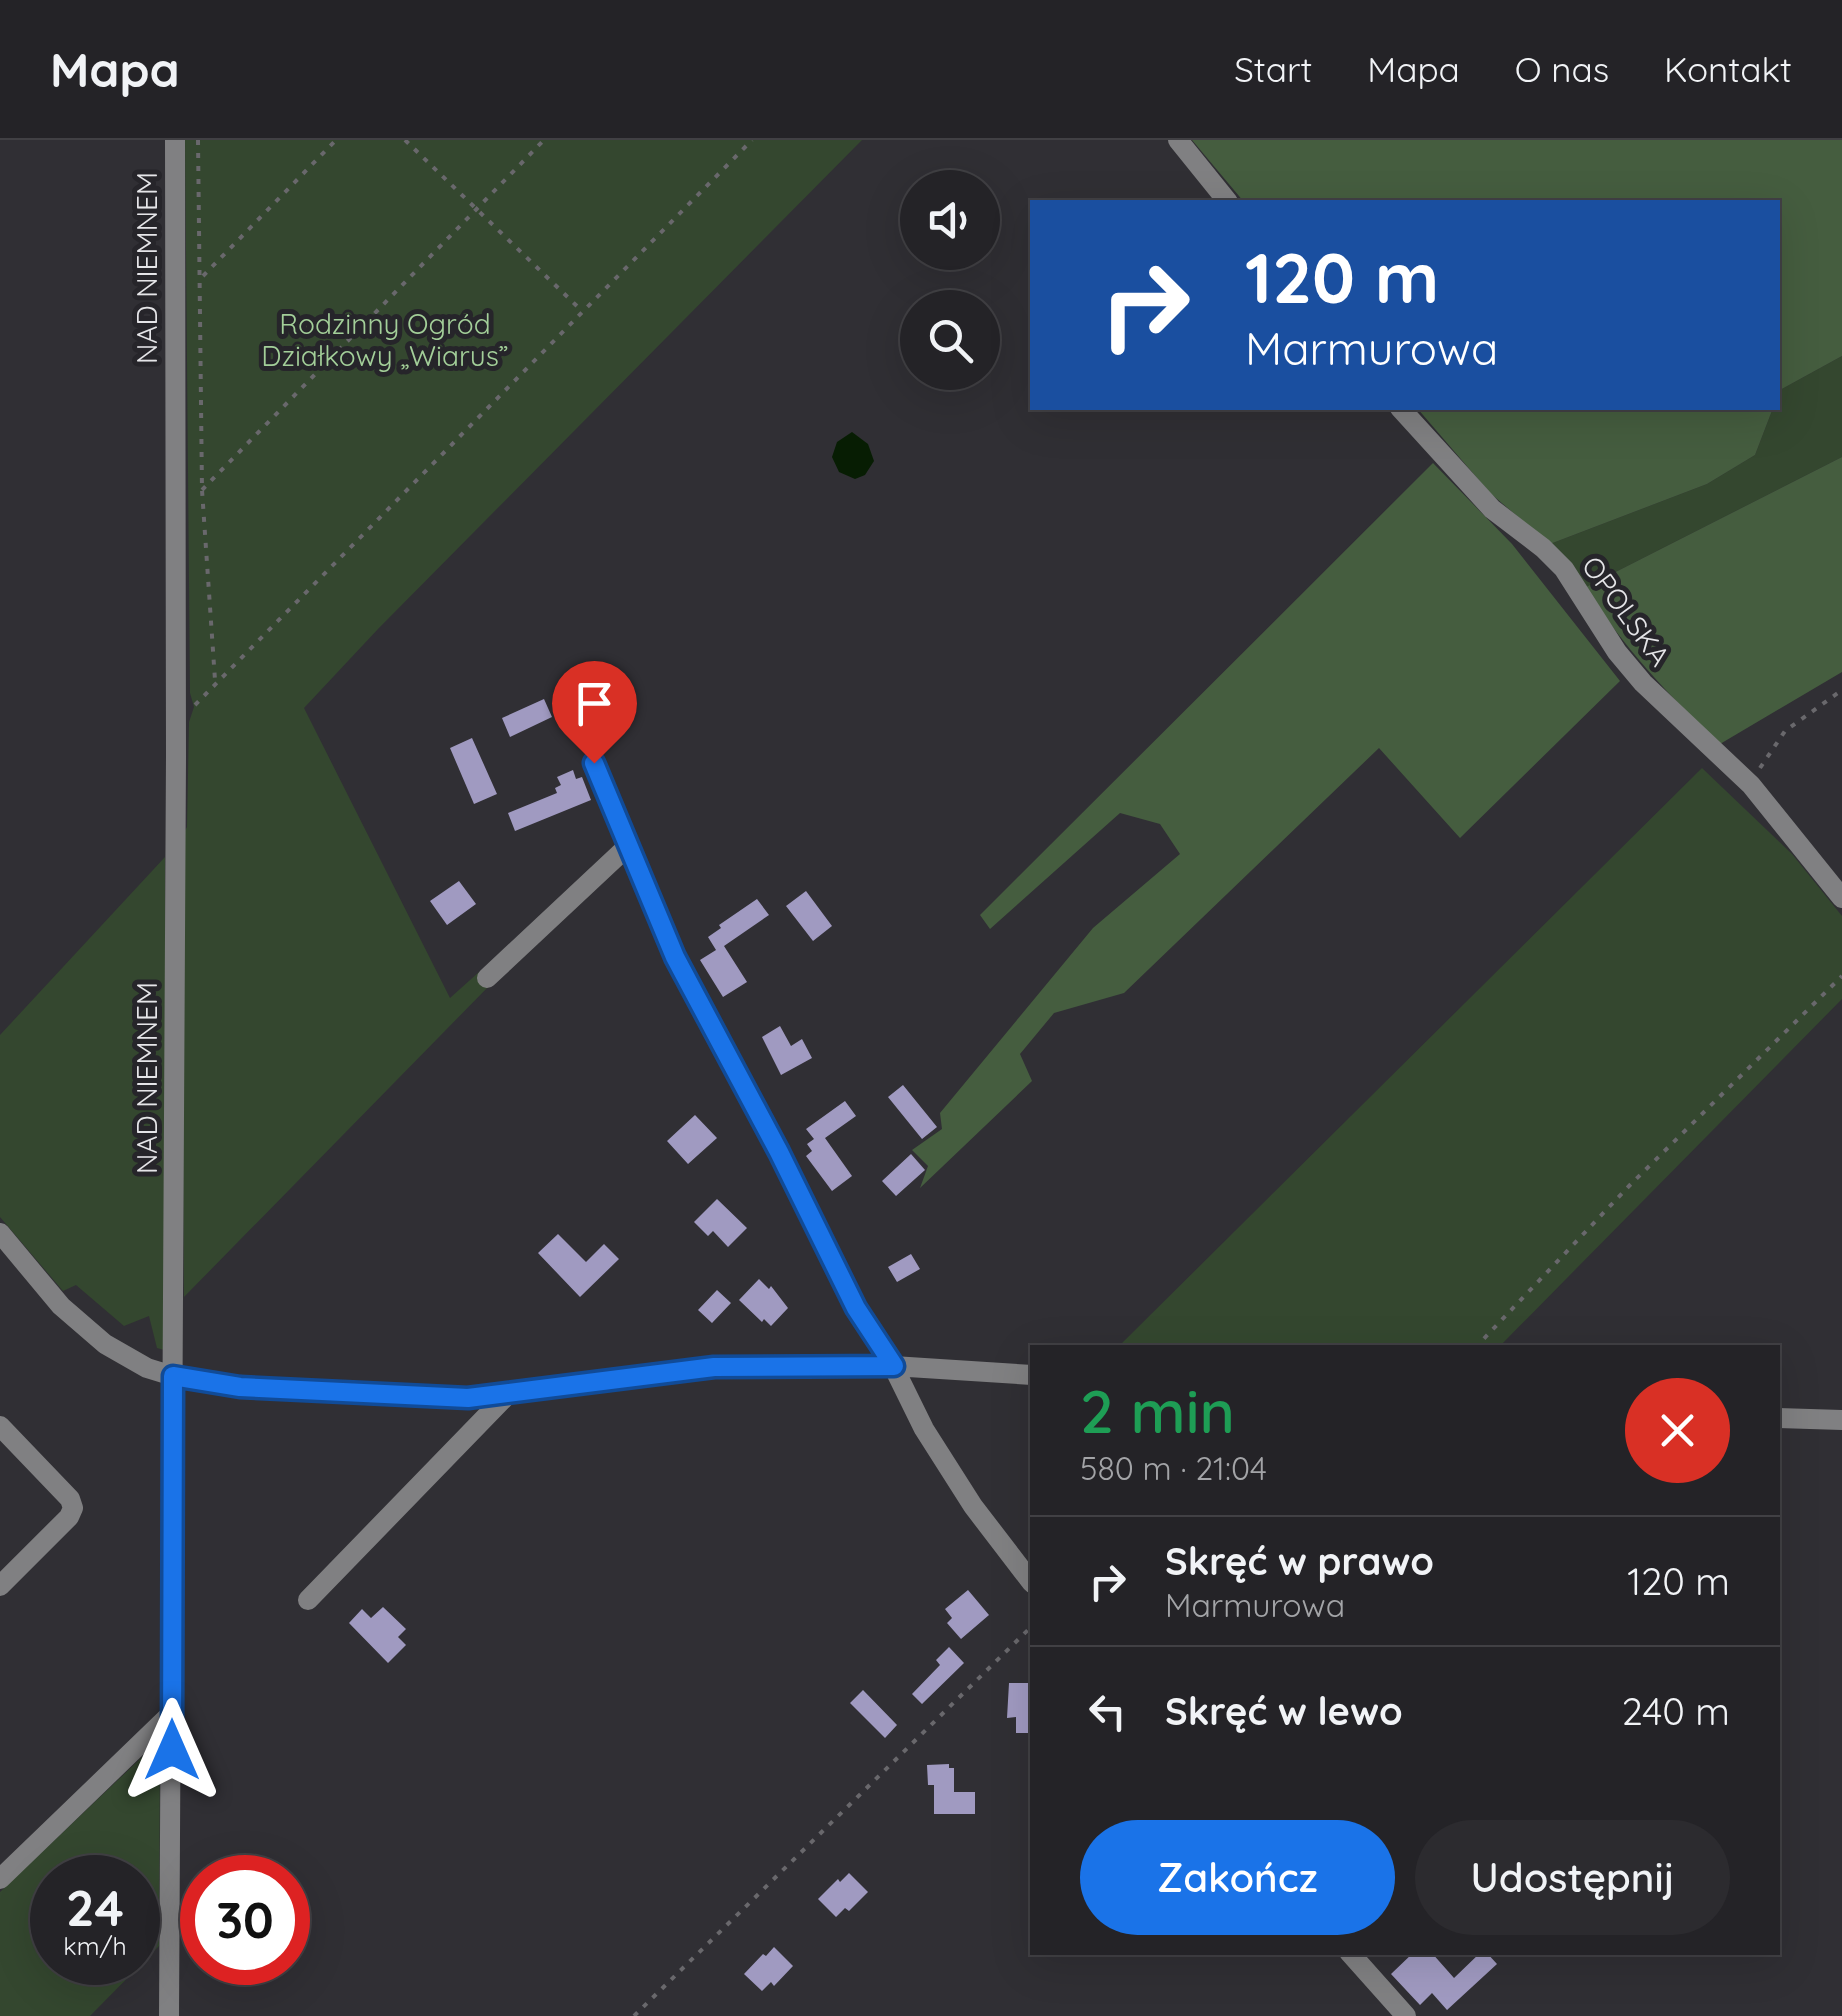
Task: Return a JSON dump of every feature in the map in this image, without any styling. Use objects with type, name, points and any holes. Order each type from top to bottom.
[{"type":"street","name":"NAD NIEMNEM","points":[[169,2016],[176,756],[174,140]]},
{"type":"street","points":[[1178,140],[1226,200]]},
{"type":"street","name":"OPOLSKA","points":[[1402,410],[1492,509],[1564,569],[1616,652],[1643,684],[1751,785],[1842,898]]},
{"type":"street","points":[[594,763],[675,957],[779,1152],[856,1308],[894,1366],[917,1416],[963,1491],[1030,1580]]},
{"type":"street","points":[[486,978],[628,846]]},
{"type":"street","points":[[0,1233],[61,1306],[105,1344],[146,1368],[240,1387],[468,1398],[714,1367],[894,1366],[1030,1375]]},
{"type":"street","points":[[308,1600],[510,1392]]},
{"type":"street","points":[[1780,1418],[1842,1420]]},
{"type":"street","points":[[0,1426],[70,1499],[74,1508],[0,1586]]},
{"type":"street","points":[[0,1879],[172,1713]]},
{"type":"street","points":[[1351,1955],[1406,2016]]},
{"type":"path","points":[[198,140],[202,490],[215,682]]},
{"type":"path","points":[[201,278],[336,140]]},
{"type":"path","points":[[405,140],[582,312]]},
{"type":"path","points":[[202,490],[544,140]]},
{"type":"path","points":[[194,706],[752,140]]},
{"type":"path","points":[[1751,785],[1785,730],[1842,690]]},
{"type":"path","points":[[1478,1345],[1630,1185],[1842,976]]},
{"type":"path","points":[[634,2016],[1030,1628]]},
{"type":"green space","name":"Rodzinny Ogród Działkowy „Wiarus”","points":[[185,140],[862,140],[304,708],[450,998],[479,972],[490,985],[184,1297],[181,838],[187,827],[189,722],[194,707],[190,693]]},
{"type":"green space","points":[[1842,356],[1842,457],[1586,587],[1550,544],[1707,484],[1755,455],[1772,410],[1780,410],[1780,390]]},
{"type":"green space","points":[[1702,768],[1792,854],[1842,916],[1842,999],[1501,1345],[1120,1345]]},
{"type":"green space","points":[[165,857],[164,1350],[157,1348],[149,1316],[124,1326],[76,1285],[63,1291],[0,1217],[0,1035]]},
{"type":"green space","points":[[160,1740],[159,1855],[39,1855]]},
{"type":"green space","points":[[30,1864],[30,1985],[121,1985],[90,2016],[0,2016],[0,1892]]},
{"type":"shaded area","points":[[1192,140],[1842,140],[1842,356],[1780,390],[1780,200],[1242,200]]},
{"type":"shaded area","points":[[1419,410],[1772,410],[1755,455],[1707,484],[1550,544],[1490,493]]},
{"type":"shaded area","points":[[852,432],[868,444],[874,461],[865,475],[855,479],[839,472],[832,457],[837,442]]},
{"type":"shaded area","points":[[1842,457],[1842,672],[1720,744],[1648,670],[1586,587]]},
{"type":"shaded area","points":[[1433,463],[1512,544],[1620,681],[1460,838],[1379,748],[1124,993],[1054,1013],[1020,1054],[1032,1081],[920,1188],[928,1166],[912,1150],[942,1129],[940,1113],[1093,928],[1180,854],[1160,824],[1120,813],[990,929],[980,915]]},
{"type":"building","points":[[544,699],[552,717],[510,737],[502,718]]},
{"type":"building","points":[[472,738],[497,794],[474,804],[450,748]]},
{"type":"building","points":[[573,770],[576,779],[582,777],[591,800],[515,831],[508,813],[557,793],[555,788],[561,785],[557,777]]},
{"type":"building","points":[[459,881],[476,904],[447,925],[430,901]]},
{"type":"building","points":[[806,891],[832,926],[813,941],[786,906]]},
{"type":"building","points":[[757,899],[769,915],[724,946],[747,982],[723,997],[700,960],[716,950],[708,937],[721,928],[719,925]]},
{"type":"building","points":[[780,1026],[791,1046],[802,1039],[812,1058],[781,1075],[762,1037]]},
{"type":"building","points":[[903,1085],[937,1127],[922,1139],[888,1097]]},
{"type":"building","points":[[845,1101],[856,1116],[825,1138],[852,1176],[832,1191],[806,1156],[812,1151],[807,1144],[814,1139],[806,1129]]},
{"type":"building","points":[[695,1115],[717,1138],[688,1164],[667,1141]]},
{"type":"building","points":[[911,1154],[925,1170],[896,1196],[882,1181]]},
{"type":"building","points":[[717,1199],[747,1228],[728,1247],[713,1231],[708,1236],[694,1222]]},
{"type":"building","points":[[558,1234],[586,1262],[604,1244],[619,1259],[580,1297],[538,1253]]},
{"type":"building","points":[[911,1254],[920,1269],[897,1282],[888,1267]]},
{"type":"building","points":[[759,1279],[769,1289],[771,1286],[788,1308],[771,1326],[739,1300]]},
{"type":"building","points":[[717,1290],[731,1303],[712,1323],[698,1310]]},
{"type":"building","points":[[968,1590],[989,1615],[961,1639],[947,1623],[952,1618],[945,1609]]},
{"type":"building","points":[[383,1607],[406,1629],[398,1637],[406,1645],[388,1663],[349,1623],[362,1609],[371,1618]]},
{"type":"building","points":[[949,1647],[964,1663],[922,1704],[912,1694],[940,1665],[936,1660]]},
{"type":"building","points":[[1009,1683],[1030,1683],[1030,1733],[1016,1733],[1016,1717],[1007,1718]]},
{"type":"building","points":[[863,1690],[897,1725],[885,1738],[850,1703]]},
{"type":"building","points":[[949,1764],[949,1768],[954,1768],[954,1792],[975,1792],[975,1814],[934,1814],[934,1785],[928,1785],[927,1765]]},
{"type":"building","points":[[849,1873],[868,1892],[849,1911],[845,1908],[836,1917],[818,1899]]},
{"type":"building","points":[[774,1947],[793,1966],[774,1986],[771,1982],[762,1991],[744,1974]]},
{"type":"building","points":[[1411,1955],[1434,1955],[1454,1978],[1478,1955],[1489,1955],[1497,1964],[1447,2010],[1432,1993],[1420,2005],[1391,1974]]},
{"type":"route","points":[[172,1750],[173,1376],[240,1387],[468,1398],[714,1367],[894,1366],[856,1308],[779,1152],[675,957],[594,763]]}]
